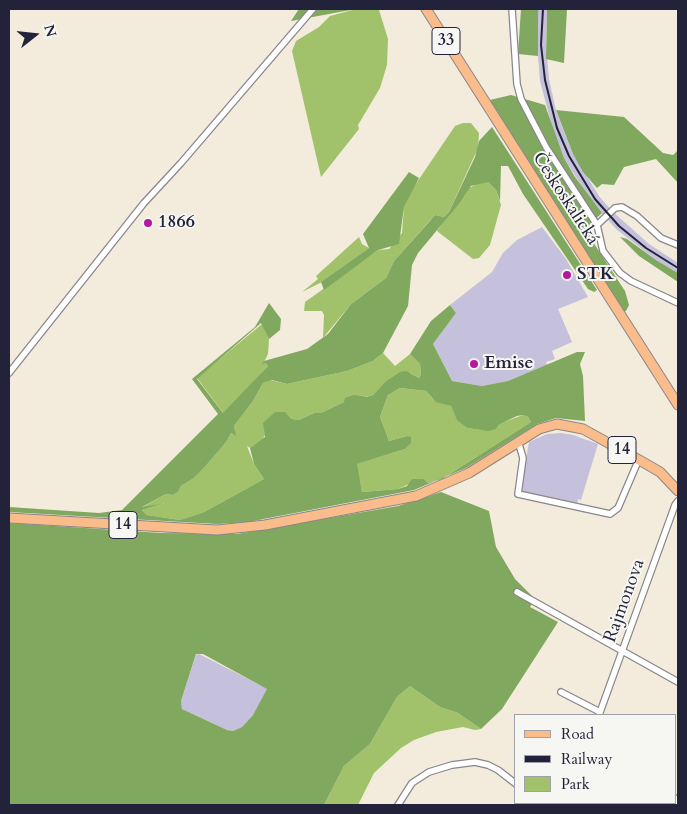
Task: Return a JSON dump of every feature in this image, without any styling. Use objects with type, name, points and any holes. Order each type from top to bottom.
[{"type":"main road","name":"Českoskalická","points":[[426,9],[505,136],[678,405]]},
{"type":"main road","name":"14","points":[[9,518],[217,530],[249,527],[416,496],[468,473],[518,441],[548,425],[570,425],[590,432],[639,459],[665,476],[678,491]]},
{"type":"street","points":[[9,373],[144,203],[188,156],[313,9]]},
{"type":"street","points":[[512,9],[517,84],[524,107],[546,147],[597,225],[600,244],[620,273],[631,281],[678,303]]},
{"type":"street","points":[[597,225],[615,208],[622,206],[637,216],[660,238],[678,245]]},
{"type":"street","points":[[518,441],[523,458],[518,494],[610,514],[618,508],[639,459]]},
{"type":"street","name":"Rajmonova","points":[[561,692],[599,714],[678,501]]},
{"type":"street","points":[[516,592],[624,650],[678,682]]},
{"type":"street","points":[[398,805],[412,783],[429,772],[452,765],[475,762],[488,765],[514,782]]},
{"type":"shaded area","points":[[538,9],[547,9],[546,45],[549,79],[556,111],[573,154],[599,196],[612,211],[649,244],[678,263],[678,273],[656,260],[616,229],[591,201],[564,158],[553,130],[540,81]]},
{"type":"shaded area","points":[[542,227],[566,259],[588,297],[558,309],[572,342],[552,351],[555,359],[546,362],[547,365],[508,381],[482,386],[452,381],[433,344],[456,313],[450,305],[492,272],[503,253],[517,240]]},
{"type":"shaded area","points":[[561,433],[573,435],[598,444],[581,500],[578,499],[577,506],[520,493],[529,442],[547,434]]},
{"type":"shaded area","points":[[199,654],[268,689],[253,715],[242,727],[233,731],[227,730],[182,709],[181,701],[196,655]]},
{"type":"green space","points":[[299,9],[356,9],[291,21]]},
{"type":"green space","points":[[356,9],[379,10],[388,39],[387,65],[380,88],[358,125],[359,129],[321,177],[292,51],[296,41],[319,27],[330,16]]},
{"type":"green space","points":[[521,9],[538,9],[538,56],[518,54]]},
{"type":"green space","points":[[547,9],[567,9],[564,63],[546,59]]},
{"type":"green space","points":[[511,95],[545,105],[564,158],[575,177],[602,213],[588,226],[593,242],[625,291],[629,305],[626,311],[623,312],[490,100]]},
{"type":"green space","points":[[556,110],[624,117],[663,153],[673,155],[678,150],[678,183],[656,159],[624,167],[614,185],[602,184],[597,188],[583,172],[573,154]]},
{"type":"green space","points":[[471,123],[479,133],[478,148],[449,212],[444,217],[435,215],[394,261],[386,278],[351,304],[323,338],[324,315],[322,311],[304,311],[305,302],[378,250],[389,249],[402,233],[404,207],[411,191],[455,126]]},
{"type":"green space","points":[[492,127],[597,290],[594,292],[588,289],[523,194],[508,166],[501,166],[500,201],[496,190],[488,182],[471,186],[458,205],[418,253],[412,265],[408,306],[383,353],[373,361],[347,371],[287,384],[272,380],[263,383],[253,401],[234,426],[236,436],[231,433],[227,441],[204,468],[194,478],[181,486],[178,492],[173,495],[166,494],[142,507],[165,503],[142,510],[147,515],[180,520],[204,512],[264,479],[254,464],[250,448],[265,437],[263,423],[275,412],[285,412],[292,419],[299,420],[314,413],[321,413],[344,402],[345,398],[354,395],[366,397],[373,395],[385,382],[400,372],[406,371],[419,378],[421,374],[420,364],[410,354],[431,321],[450,305],[456,313],[433,344],[452,381],[482,386],[508,381],[577,352],[585,352],[580,364],[583,376],[585,421],[556,418],[537,424],[466,468],[446,477],[531,422],[528,417],[523,415],[517,416],[498,425],[496,429],[488,431],[467,428],[457,420],[451,406],[436,402],[426,391],[400,388],[388,395],[380,417],[389,441],[407,436],[411,437],[411,443],[405,449],[357,464],[362,492],[398,489],[407,486],[412,479],[423,479],[428,483],[436,481],[414,490],[248,522],[217,524],[9,512],[9,507],[99,513],[122,510],[218,414],[192,379],[255,327],[269,303],[281,319],[280,330],[269,339],[261,323],[197,379],[223,413],[268,366],[265,363],[262,365],[264,361],[307,349],[328,334],[351,304],[386,278],[394,261],[435,215],[444,217],[449,212],[475,157],[479,141]]},
{"type":"green space","points":[[409,172],[419,178],[404,207],[399,244],[378,250],[324,290],[321,282],[369,248],[363,234]]},
{"type":"green space","points":[[481,182],[488,182],[496,190],[501,205],[490,245],[479,258],[473,259],[437,231],[467,189]]},
{"type":"green space","points":[[359,237],[362,244],[369,248],[320,283],[302,292],[318,279],[316,276]]},
{"type":"green space","points":[[620,237],[627,239],[678,273],[678,282],[639,256]]},
{"type":"green space","points":[[262,324],[269,339],[268,354],[263,364],[265,363],[268,366],[224,414],[197,378]]},
{"type":"green space","points":[[383,353],[395,366],[410,354],[420,364],[421,374],[419,378],[410,373],[385,382],[373,395],[344,402],[321,413],[314,413],[299,420],[292,419],[287,414],[264,428],[265,435],[262,440],[250,448],[247,446],[254,464],[264,479],[204,512],[180,520],[147,515],[142,510],[165,503],[141,508],[166,494],[173,495],[178,492],[181,486],[194,478],[204,468],[227,441],[231,433],[235,435],[234,426],[253,401],[263,383],[270,380],[287,384],[347,371],[373,361]]},
{"type":"green space","points":[[400,388],[426,391],[433,399],[451,406],[457,419],[467,428],[482,430],[523,415],[528,417],[531,422],[442,479],[428,483],[420,479],[398,489],[362,492],[356,464],[405,449],[407,436],[389,441],[380,417],[388,395]]},
{"type":"green space","points":[[441,492],[489,511],[496,547],[515,579],[535,599],[530,607],[558,622],[502,709],[481,729],[458,713],[440,707],[410,686],[397,697],[370,744],[344,766],[324,805],[9,805],[9,523],[161,533],[237,534],[398,506]],"holes":[[[196,654],[203,654],[267,689],[253,715],[242,727],[233,731],[227,730],[182,709],[181,701]]]},
{"type":"green space","points":[[410,686],[440,707],[458,713],[481,729],[475,730],[463,727],[436,732],[414,740],[401,748],[374,773],[358,805],[324,805],[344,766],[370,744],[397,697]]},
{"type":"railway","points":[[543,9],[541,45],[545,80],[557,128],[569,156],[595,199],[619,226],[646,248],[678,268]]},
{"type":"place","name":"1866","points":[[148,223]]},
{"type":"place","name":"STK","points":[[567,275]]},
{"type":"place","name":"Emise","points":[[474,364]]}]
